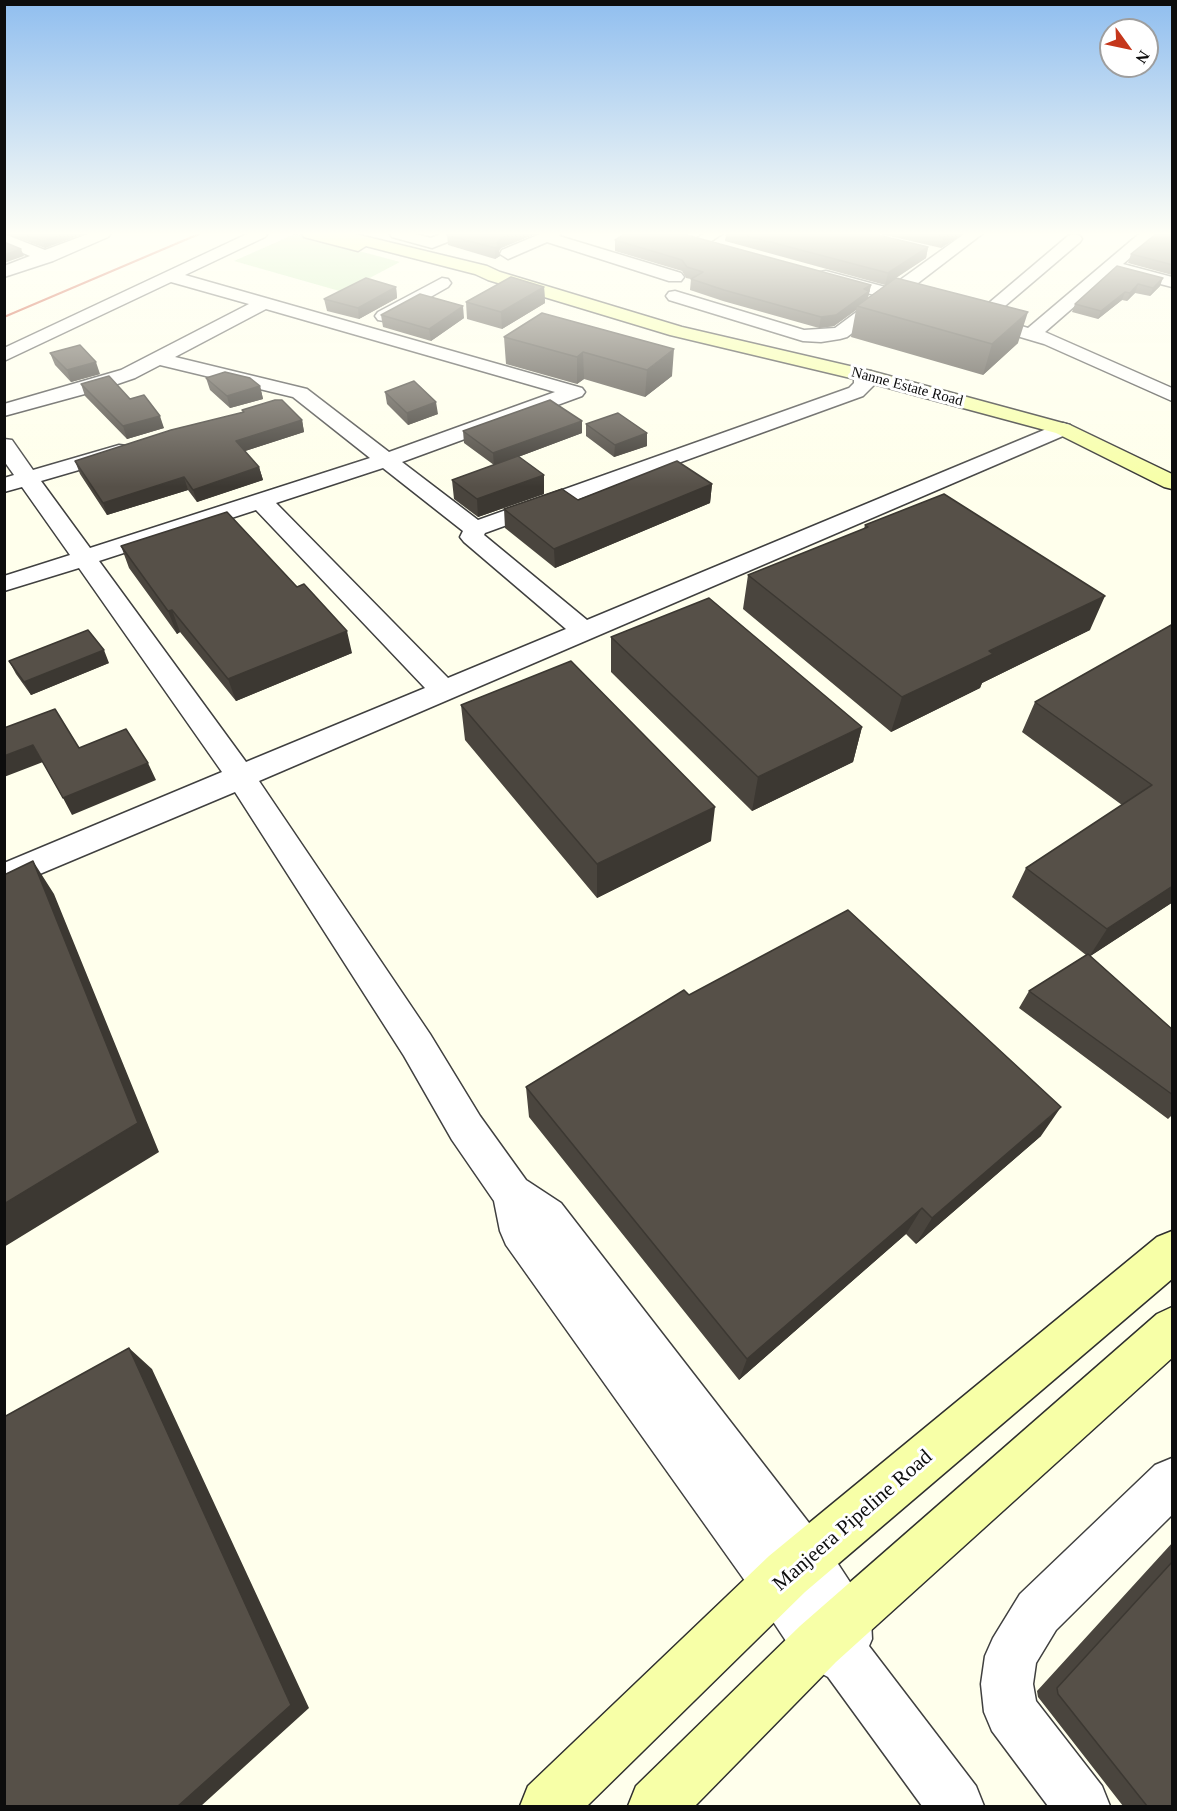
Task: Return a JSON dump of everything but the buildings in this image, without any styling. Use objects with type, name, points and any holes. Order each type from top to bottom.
[{"type":"street","points":[[4,355],[80,319]]},
{"type":"street","points":[[4,410],[96,385],[159,359],[236,319]]},
{"type":"street","points":[[4,584],[389,459],[575,392],[318,319]]},
{"type":"street","points":[[358,330],[379,319]]},
{"type":"street","name":"Nanne Estate Road","points":[[635,319],[677,331],[864,375],[1063,429],[1173,482]]},
{"type":"street","points":[[749,319],[803,335],[821,336],[840,333],[859,319]]},
{"type":"street","points":[[980,319],[1032,334],[1173,395]]},
{"type":"street","points":[[1032,334],[1050,319]]},
{"type":"street","points":[[159,359],[268,383],[304,395],[389,459],[475,529]]},
{"type":"street","points":[[584,632],[472,537],[475,529],[856,392],[864,385],[864,375]]},
{"type":"street","points":[[271,405],[304,395]]},
{"type":"street","points":[[4,877],[1063,429]]},
{"type":"street","points":[[4,445],[16,482],[85,558],[241,777],[417,1045],[466,1128],[512,1194],[521,1231],[792,1571],[837,1641],[956,1806]]},
{"type":"street","points":[[16,482],[139,445]]},
{"type":"street","points":[[261,501],[444,691]]},
{"type":"street","name":"Manjeera Pipeline Road","points":[[548,1806],[792,1571],[1173,1252]]},
{"type":"street","points":[[656,1806],[1173,1329]]},
{"type":"street","points":[[1082,1806],[1011,1712],[1006,1684],[1011,1656],[1038,1612],[1173,1482]]}]
